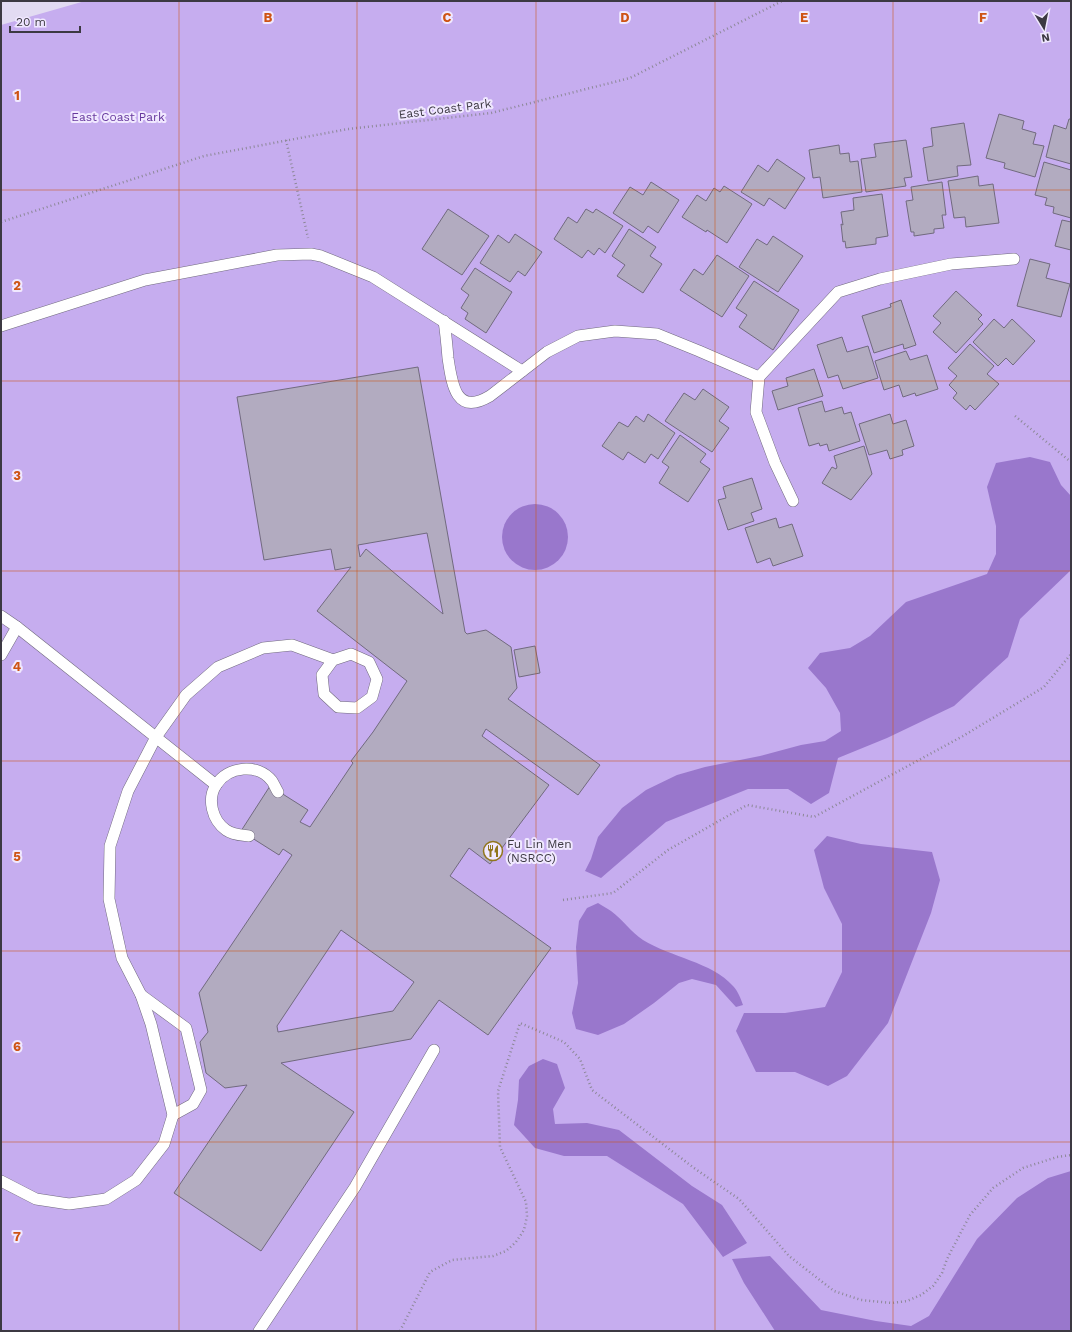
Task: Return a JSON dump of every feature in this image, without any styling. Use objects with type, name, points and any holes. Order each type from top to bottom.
[{"type":"lane","points":[[1,326],[145,280],[277,255],[312,254],[321,256],[373,277],[522,371]]},
{"type":"lane","points":[[793,501],[775,462],[756,412],[759,377],[838,292],[880,279],[951,264],[1014,259]]},
{"type":"lane","points":[[444,321],[451,376],[455,391],[461,399],[472,403],[480,402],[490,396],[547,352],[578,336],[615,331],[657,334],[759,377]]},
{"type":"lane","points":[[1,616],[17,627],[216,785]]},
{"type":"lane","points":[[1,655],[17,627]]},
{"type":"lane","points":[[1,1181],[36,1199],[68,1204],[106,1199],[136,1180],[164,1144],[173,1115],[151,1024],[141,995],[122,958],[109,899],[110,846],[128,791],[156,737],[186,695],[218,666],[264,648],[292,645],[333,660],[351,654],[368,662],[377,679],[372,697],[357,708],[338,707],[324,694],[322,675],[333,660]]},
{"type":"lane","points":[[249,836],[237,835],[226,830],[217,821],[212,809],[212,797],[216,785],[224,776],[236,770],[249,768],[261,772],[272,781],[278,792]]},
{"type":"lane","points":[[141,995],[186,1028],[201,1090],[193,1104],[173,1115]]},
{"type":"lane","points":[[259,1331],[355,1187],[434,1050]]},
{"type":"path","name":"East Coast Park","points":[[1,223],[204,156],[348,129],[491,113],[630,78],[782,1]]},
{"type":"path","points":[[286,140],[312,254]]},
{"type":"path","points":[[1015,416],[1071,462]]},
{"type":"path","points":[[563,900],[613,893],[668,850],[747,805],[814,817],[963,736],[1044,687],[1071,654]]},
{"type":"path","points":[[400,1331],[430,1272],[452,1260],[493,1256],[506,1251],[516,1242],[524,1230],[527,1216],[526,1202],[500,1146],[498,1091],[520,1023],[564,1042],[580,1059],[592,1090],[694,1168],[739,1199],[789,1256],[834,1291],[861,1300],[892,1303],[907,1301],[921,1295],[933,1286],[942,1273],[947,1259],[970,1215],[993,1188],[1023,1168],[1057,1157],[1071,1155]]},
{"type":"green space","points":[[85,1],[1071,1],[1071,1331],[1,1331],[1,25]]},
{"type":"shaded area","points":[[1030,457],[1050,462],[1061,485],[1071,496],[1071,570],[1020,619],[1008,657],[954,706],[887,738],[838,758],[829,793],[811,804],[788,789],[748,789],[666,822],[601,878],[585,871],[591,859],[598,837],[622,808],[646,790],[677,775],[705,767],[825,741],[841,731],[840,713],[826,688],[808,668],[820,653],[850,648],[870,636],[906,602],[987,574],[996,554],[996,526],[987,487],[996,463]]},
{"type":"shaded area","points":[[528,504],[542,504],[554,509],[563,518],[568,530],[566,550],[559,561],[542,570],[528,570],[516,565],[507,556],[502,544],[502,530],[507,518],[516,509]]},
{"type":"shaded area","points":[[827,836],[861,844],[932,852],[940,880],[931,913],[888,1023],[847,1076],[828,1086],[795,1072],[756,1072],[736,1031],[744,1013],[785,1013],[825,1007],[842,972],[842,924],[824,888],[814,850]]},
{"type":"shaded area","points":[[598,903],[615,914],[643,940],[654,946],[702,965],[724,978],[736,990],[743,1005],[736,1007],[716,985],[692,979],[679,983],[624,1024],[598,1035],[576,1029],[572,1013],[578,983],[576,947],[579,921],[587,908]]},
{"type":"shaded area","points":[[543,1059],[557,1064],[565,1088],[553,1109],[555,1124],[587,1123],[619,1130],[692,1186],[722,1205],[747,1243],[723,1257],[683,1204],[607,1156],[564,1156],[535,1148],[514,1125],[518,1100],[519,1080],[529,1066]]},
{"type":"shaded area","points":[[1071,1171],[1071,1331],[775,1331],[744,1283],[732,1259],[770,1256],[821,1310],[876,1321],[911,1326],[929,1316],[977,1239],[1017,1198],[1048,1178]]},
{"type":"building","points":[[999,114],[1024,121],[1022,129],[1036,133],[1033,144],[1044,146],[1035,177],[1004,168],[1005,163],[986,158]]},
{"type":"building","points":[[1069,119],[1071,119],[1071,164],[1046,157],[1054,125],[1066,129]]},
{"type":"building","points":[[964,123],[971,165],[957,166],[958,176],[928,181],[923,148],[933,146],[931,128]]},
{"type":"building","points":[[906,140],[912,177],[904,178],[906,186],[866,192],[861,159],[876,157],[874,144]]},
{"type":"building","points":[[839,145],[840,154],[849,153],[850,162],[858,161],[862,192],[823,198],[820,177],[813,178],[809,150]]},
{"type":"building","points":[[777,159],[805,178],[785,209],[769,198],[764,206],[741,192],[758,165],[768,172]]},
{"type":"building","points":[[1044,162],[1071,170],[1071,218],[1053,213],[1054,207],[1045,205],[1047,198],[1035,195]]},
{"type":"building","points":[[978,176],[979,186],[993,184],[999,223],[966,227],[965,217],[954,218],[948,181]]},
{"type":"building","points":[[651,182],[679,200],[658,233],[648,226],[643,233],[613,213],[630,187],[643,195]]},
{"type":"building","points":[[942,182],[946,215],[942,215],[944,228],[934,229],[934,233],[914,236],[914,232],[911,232],[906,201],[913,200],[911,187]]},
{"type":"building","points":[[724,186],[752,204],[727,243],[707,230],[706,232],[682,217],[697,195],[706,201],[714,188],[720,192]]},
{"type":"building","points":[[882,194],[888,236],[876,238],[876,244],[846,248],[845,241],[843,242],[841,212],[854,210],[853,198]]},
{"type":"building","points":[[448,209],[489,236],[462,275],[422,249]]},
{"type":"building","points":[[586,209],[593,213],[596,209],[623,226],[605,253],[599,248],[594,255],[588,250],[582,258],[554,239],[568,217],[577,223]]},
{"type":"building","points":[[1062,220],[1071,222],[1071,250],[1055,246]]},
{"type":"building","points":[[629,229],[656,247],[650,256],[662,264],[643,293],[617,276],[625,265],[612,256]]},
{"type":"building","points":[[515,234],[542,252],[525,276],[518,271],[510,282],[480,263],[498,235],[509,243]]},
{"type":"building","points":[[773,236],[803,256],[778,292],[739,267],[757,239],[767,245]]},
{"type":"building","points":[[717,255],[749,276],[722,317],[680,290],[694,269],[703,275]]},
{"type":"building","points":[[1030,259],[1050,264],[1046,278],[1070,284],[1061,317],[1017,306]]},
{"type":"building","points":[[475,268],[512,292],[486,333],[465,319],[468,313],[461,308],[469,295],[461,289]]},
{"type":"building","points":[[754,281],[799,310],[773,350],[739,327],[747,315],[736,308]]},
{"type":"building","points":[[956,291],[982,315],[978,319],[983,324],[956,353],[933,332],[941,323],[933,316]]},
{"type":"building","points":[[901,300],[916,345],[904,349],[903,344],[874,353],[862,316],[891,307],[890,304]]},
{"type":"building","points":[[994,319],[1004,328],[1012,319],[1035,341],[1013,365],[1006,358],[998,366],[973,342]]},
{"type":"building","points":[[842,337],[847,352],[868,346],[878,378],[843,389],[838,375],[828,378],[817,345]]},
{"type":"building","points":[[970,344],[994,366],[987,374],[999,384],[975,410],[970,405],[966,410],[953,398],[957,393],[949,385],[957,376],[948,368]]},
{"type":"building","points":[[906,351],[910,360],[927,355],[938,389],[916,396],[915,393],[903,397],[899,385],[884,390],[875,361]]},
{"type":"building","points":[[418,367],[465,632],[467,634],[486,630],[511,647],[517,688],[508,699],[600,765],[578,795],[486,729],[482,736],[549,785],[490,864],[469,848],[450,876],[551,948],[488,1035],[439,1000],[411,1039],[281,1063],[354,1112],[261,1251],[174,1193],[247,1085],[225,1088],[206,1073],[200,1042],[208,1032],[199,993],[292,855],[283,849],[279,855],[241,831],[270,786],[308,810],[300,822],[310,827],[353,763],[351,761],[373,732],[407,681],[317,611],[351,567],[335,570],[331,549],[264,560],[237,397]],"holes":[[[427,533],[443,614],[366,549],[360,557],[358,545]],[[341,930],[414,982],[393,1011],[278,1032],[277,1026]]]},
{"type":"building","points":[[814,369],[823,396],[778,410],[772,391],[788,386],[786,378]]},
{"type":"building","points":[[703,389],[729,407],[719,421],[729,428],[712,452],[665,421],[684,393],[695,400]]},
{"type":"building","points":[[822,401],[825,412],[842,407],[844,414],[851,412],[860,441],[829,451],[827,444],[820,446],[819,443],[809,446],[798,408]]},
{"type":"building","points":[[648,414],[675,433],[658,459],[651,454],[645,463],[628,452],[623,460],[602,446],[619,422],[628,427],[636,416],[644,422]]},
{"type":"building","points":[[890,414],[893,424],[906,420],[914,446],[902,450],[903,455],[890,459],[887,450],[869,455],[859,424]]},
{"type":"building","points":[[680,435],[706,454],[700,462],[710,469],[688,502],[659,483],[669,467],[662,462]]},
{"type":"building","points":[[864,446],[872,474],[851,500],[822,483],[832,467],[836,469],[837,467],[834,456]]},
{"type":"building","points":[[752,478],[762,509],[751,513],[754,521],[728,530],[718,500],[726,498],[723,487]]},
{"type":"building","points":[[776,518],[779,528],[792,524],[803,556],[773,566],[770,558],[757,563],[745,528]]},
{"type":"building","points":[[535,646],[540,673],[519,677],[514,650]]},
{"type":"place","name":"Fu Lin Men (NSRCC)","points":[[493,851]]}]
